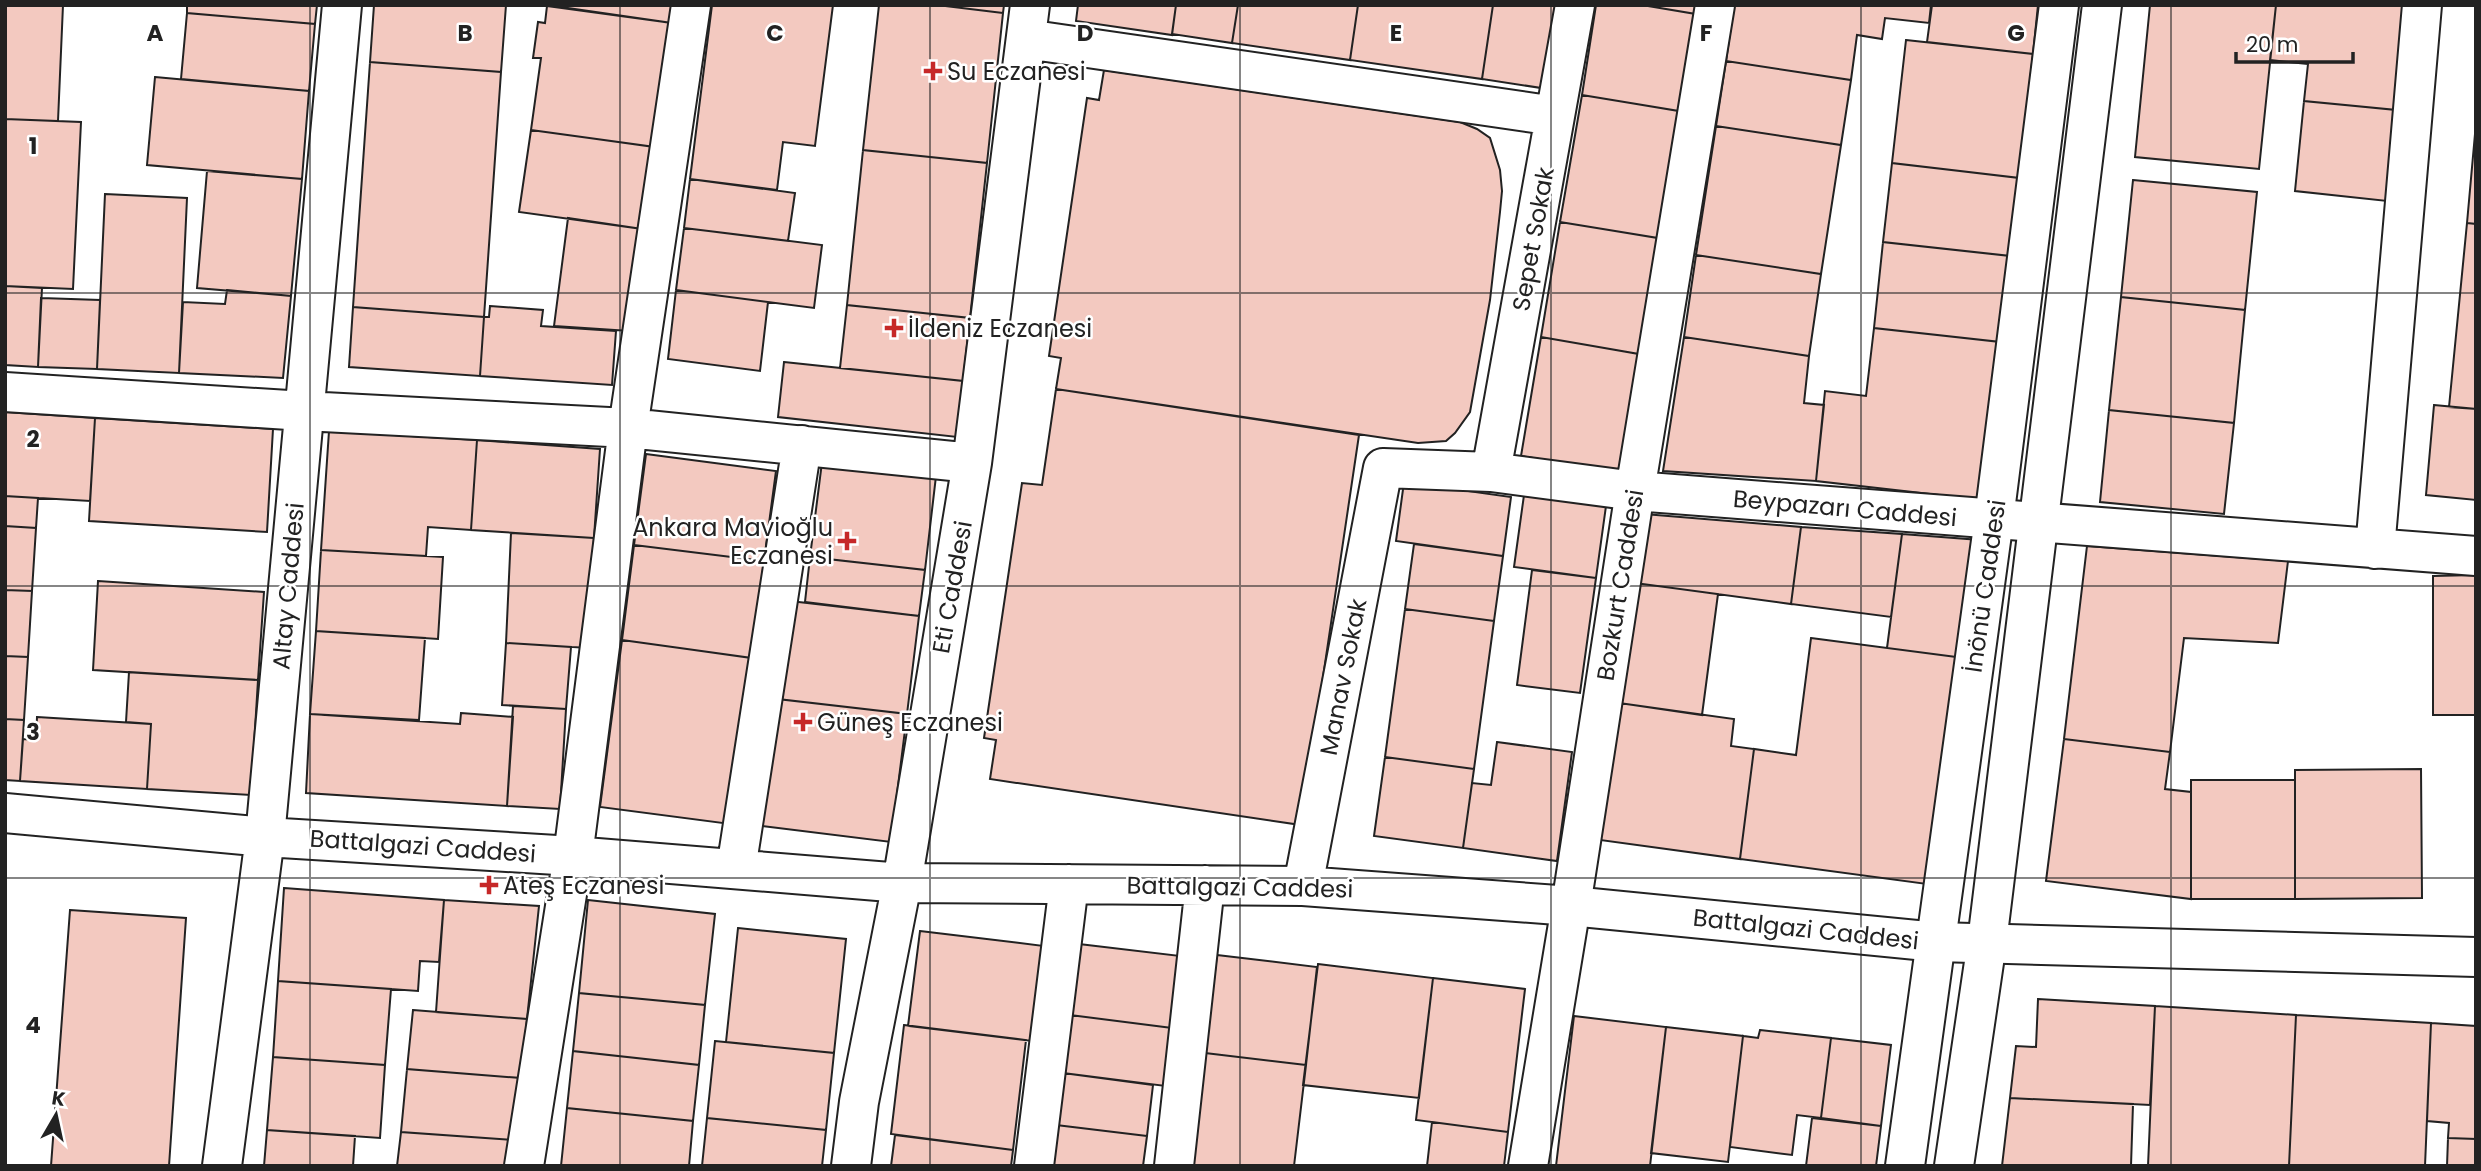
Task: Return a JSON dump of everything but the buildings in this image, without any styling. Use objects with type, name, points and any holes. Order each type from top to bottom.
[{"type":"street","name":"Altay Caddesi","points":[[222,1166],[265,837],[342,5]]},
{"type":"street","points":[[524,1166],[573,856],[628,428],[691,5]]},
{"type":"street","name":"Sepet Sokak","points":[[1491,472],[1575,5]]},
{"type":"street","name":"Bozkurt Caddesi","points":[[1528,1166],[1571,906],[1634,491],[1715,5]]},
{"type":"street","name":"İnönü Caddesi","points":[[1905,1166],[1994,519],[2059,5]]},
{"type":"street","name":"İnönü Caddesi","points":[[1954,1166],[1987,942],[2102,5]]},
{"type":"street","points":[[2375,549],[2423,5]]},
{"type":"street","points":[[1028,22],[1555,116]]},
{"type":"street","name":"Eti Caddesi","points":[[851,1166],[859,1102],[902,883],[972,463],[1028,22]]},
{"type":"street","points":[[5,392],[628,428],[972,463]]},
{"type":"street","points":[[736,869],[802,445]]},
{"type":"street","name":"Beypazarı Caddesi","points":[[1383,468],[1491,472],[1634,491],[2476,556]]},
{"type":"street","name":"Manav Sokak","points":[[1303,886],[1383,468]]},
{"type":"street","name":"Battalgazi Caddesi","points":[[5,813],[265,837],[573,856],[902,883],[1303,886],[1571,906],[1937,942],[2476,957]]},
{"type":"street","points":[[1034,1166],[1069,884]]},
{"type":"street","points":[[1174,1166],[1205,885]]},
{"type":"place","name":"Su Eczanesi","points":[[933,71]]},
{"type":"place","name":"İldeniz Eczanesi","points":[[894,328]]},
{"type":"place","name":"Ankara Mavioğlu Eczanesi","points":[[847,541]]},
{"type":"place","name":"Güneş Eczanesi","points":[[803,722]]},
{"type":"place","name":"Ateş Eczanesi","points":[[489,885]]}]
